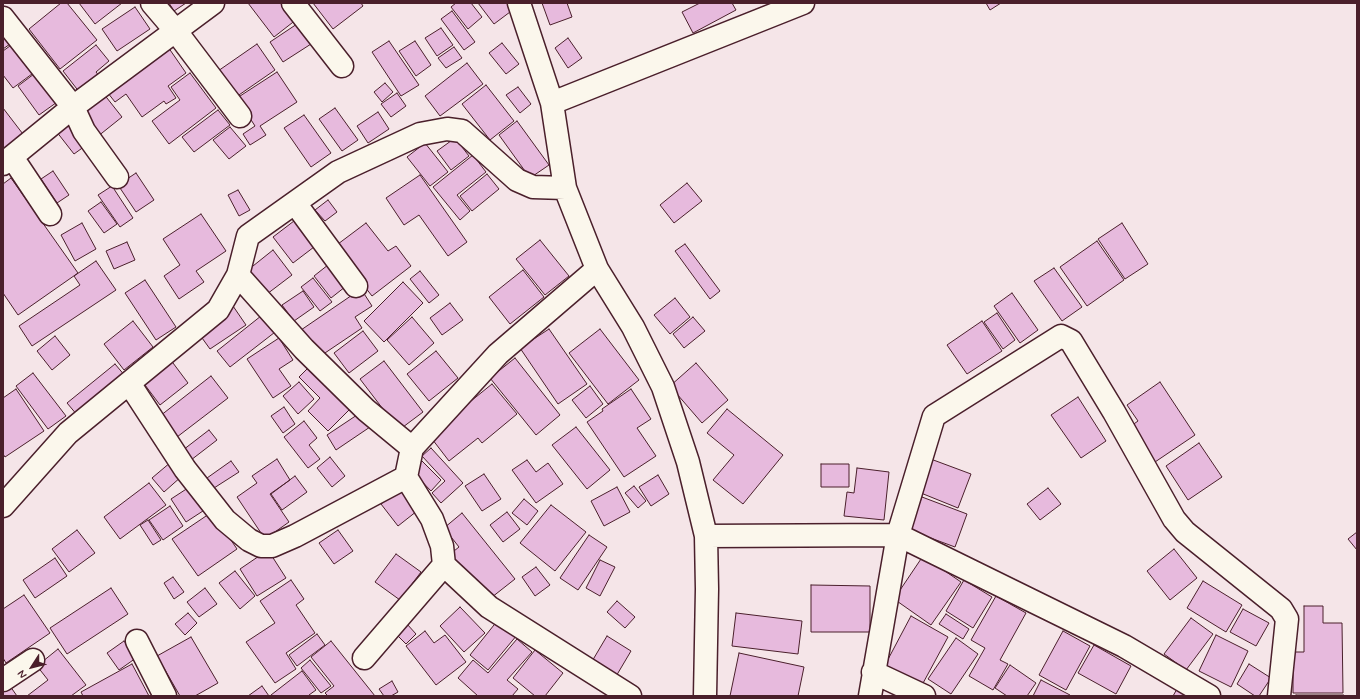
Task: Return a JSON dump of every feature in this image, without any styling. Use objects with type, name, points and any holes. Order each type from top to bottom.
[{"type":"street","points":[[152,3],[175,30],[240,116]]},
{"type":"street","points":[[50,214],[7,161],[73,107],[212,3]]},
{"type":"street","points":[[293,3],[342,66]]},
{"type":"street","points":[[519,3],[552,103],[565,188],[597,269],[633,327],[663,387],[688,462],[706,536],[707,589],[705,696]]},
{"type":"street","points":[[552,103],[803,3]]},
{"type":"street","points":[[3,18],[73,107],[84,130],[117,177]]},
{"type":"street","points":[[3,506],[68,433],[218,310],[238,275],[248,236],[338,172],[420,134],[447,129],[462,131],[517,180],[533,187],[565,188]]},
{"type":"street","points":[[295,203],[356,286]]},
{"type":"street","points":[[597,269],[498,354],[412,448],[406,477],[432,519],[442,546],[444,565],[488,607],[630,696]]},
{"type":"street","points":[[238,275],[304,349],[366,410],[412,448]]},
{"type":"street","points":[[870,696],[898,535],[934,416],[1061,336],[1071,341],[1114,412],[1174,519],[1185,532],[1281,610],[1287,619],[1278,696]]},
{"type":"street","points":[[129,383],[185,470],[226,520],[249,540],[260,546],[272,546],[295,536],[406,477]]},
{"type":"street","points":[[706,536],[898,535],[1124,646],[1209,696]]},
{"type":"street","points":[[364,658],[444,565]]},
{"type":"street","points":[[137,641],[165,696]]},
{"type":"street","points":[[3,680],[33,660]]},
{"type":"street","points":[[873,672],[924,696]]},
{"type":"building","points":[[61,3],[67,3],[97,40],[60,69],[29,29]]},
{"type":"building","points":[[79,3],[122,3],[95,24]]},
{"type":"building","points":[[169,3],[186,3],[174,11]]},
{"type":"building","points":[[248,3],[284,3],[297,19],[274,37]]},
{"type":"building","points":[[313,3],[361,3],[363,6],[333,29]]},
{"type":"building","points":[[456,3],[471,3],[482,17],[468,29],[451,7]]},
{"type":"building","points":[[478,3],[509,3],[514,9],[494,24]]},
{"type":"building","points":[[542,3],[567,3],[572,17],[550,25]]},
{"type":"building","points":[[700,3],[732,3],[736,10],[693,33],[682,12]]},
{"type":"building","points":[[986,3],[1001,3],[990,10]]},
{"type":"building","points":[[135,7],[150,29],[117,51],[102,29]]},
{"type":"building","points":[[452,11],[475,42],[464,50],[441,19]]},
{"type":"building","points":[[297,24],[311,44],[283,62],[270,42]]},
{"type":"building","points":[[441,28],[453,45],[437,56],[425,38]]},
{"type":"building","points":[[3,34],[10,44],[3,49]]},
{"type":"building","points":[[568,38],[582,58],[568,68],[555,48]]},
{"type":"building","points":[[389,41],[419,85],[401,96],[372,52]]},
{"type":"building","points":[[415,41],[431,65],[416,76],[399,51]]},
{"type":"building","points":[[14,43],[36,71],[13,88],[3,75],[3,51]]},
{"type":"building","points":[[502,43],[519,64],[506,74],[489,53]]},
{"type":"building","points":[[166,44],[186,73],[168,86],[176,98],[166,104],[164,101],[142,117],[126,94],[115,102],[104,88]]},
{"type":"building","points":[[257,44],[275,70],[236,97],[218,71]]},
{"type":"building","points":[[96,45],[109,61],[96,72],[100,77],[80,93],[63,71]]},
{"type":"building","points":[[454,47],[462,58],[446,68],[438,58]]},
{"type":"building","points":[[467,63],[483,84],[440,116],[425,96]]},
{"type":"building","points":[[38,71],[60,100],[39,115],[18,86]]},
{"type":"building","points":[[277,72],[297,102],[260,126],[266,135],[250,145],[243,134],[255,126],[237,98]]},
{"type":"building","points":[[190,73],[216,108],[169,144],[152,121],[180,100],[171,87]]},
{"type":"building","points":[[385,83],[393,92],[382,102],[374,92]]},
{"type":"building","points":[[486,85],[514,121],[490,140],[462,104]]},
{"type":"building","points":[[518,87],[531,104],[520,113],[506,95]]},
{"type":"building","points":[[103,93],[122,117],[97,137],[78,113]]},
{"type":"building","points":[[397,93],[406,106],[391,117],[381,104]]},
{"type":"building","points":[[3,108],[26,138],[3,155]]},
{"type":"building","points":[[335,108],[358,140],[342,151],[319,119]]},
{"type":"building","points":[[218,110],[230,125],[194,152],[182,137]]},
{"type":"building","points":[[378,112],[389,129],[368,143],[357,126]]},
{"type":"building","points":[[304,115],[331,153],[311,167],[284,128]]},
{"type":"building","points":[[517,121],[549,165],[530,178],[499,135]]},
{"type":"building","points":[[67,122],[85,146],[74,154],[56,131]]},
{"type":"building","points":[[230,127],[246,146],[229,159],[213,140]]},
{"type":"building","points":[[455,138],[469,156],[451,170],[437,151]]},
{"type":"building","points":[[425,143],[448,172],[430,186],[407,157]]},
{"type":"building","points":[[473,155],[486,172],[457,195],[470,211],[460,220],[433,187]]},
{"type":"building","points":[[53,171],[69,195],[57,203],[41,179]]},
{"type":"building","points":[[136,173],[154,200],[136,212],[118,185]]},
{"type":"building","points":[[487,174],[499,189],[472,211],[460,196]]},
{"type":"building","points":[[420,175],[467,242],[448,256],[419,215],[404,225],[386,198]]},
{"type":"building","points":[[11,178],[78,273],[18,315],[3,293],[3,184]]},
{"type":"building","points":[[687,183],[702,201],[674,223],[660,205]]},
{"type":"building","points":[[112,186],[133,218],[120,227],[98,195]]},
{"type":"building","points":[[238,190],[250,210],[239,216],[228,195]]},
{"type":"building","points":[[328,200],[337,212],[325,221],[315,210]]},
{"type":"building","points":[[101,202],[117,224],[104,233],[88,211]]},
{"type":"building","points":[[201,214],[226,251],[196,271],[204,282],[179,299],[164,276],[180,265],[163,239]]},
{"type":"building","points":[[294,221],[314,247],[293,263],[273,237]]},
{"type":"building","points":[[82,223],[96,249],[75,261],[61,235]]},
{"type":"building","points":[[366,223],[388,251],[396,246],[411,266],[372,296],[334,247]]},
{"type":"building","points":[[1122,223],[1148,264],[1125,279],[1098,239]]},
{"type":"building","points":[[540,240],[569,276],[545,295],[516,259]]},
{"type":"building","points":[[1097,241],[1124,280],[1087,306],[1060,267]]},
{"type":"building","points":[[127,242],[135,260],[114,269],[106,251]]},
{"type":"building","points":[[685,244],[720,291],[710,299],[675,251]]},
{"type":"building","points":[[273,250],[292,275],[267,294],[248,270]]},
{"type":"building","points":[[96,261],[116,290],[32,346],[19,326],[80,285],[74,276]]},
{"type":"building","points":[[333,261],[350,283],[331,298],[314,276]]},
{"type":"building","points":[[1054,268],[1082,307],[1062,321],[1034,281]]},
{"type":"building","points":[[523,270],[544,297],[510,324],[489,297]]},
{"type":"building","points":[[420,271],[439,295],[429,303],[410,279]]},
{"type":"building","points":[[313,278],[332,302],[320,311],[301,287]]},
{"type":"building","points":[[145,280],[176,327],[156,340],[125,293]]},
{"type":"building","points":[[403,282],[423,303],[384,342],[364,321]]},
{"type":"building","points":[[361,289],[372,306],[355,317],[362,328],[319,357],[301,330]]},
{"type":"building","points":[[303,291],[314,307],[294,321],[282,305]]},
{"type":"building","points":[[1012,293],[1038,330],[1020,343],[994,306]]},
{"type":"building","points":[[675,298],[690,317],[670,334],[654,315]]},
{"type":"building","points":[[450,303],[463,320],[442,335],[430,318]]},
{"type":"building","points":[[233,306],[246,325],[210,349],[197,331]]},
{"type":"building","points":[[266,312],[279,329],[230,367],[217,351]]},
{"type":"building","points":[[997,313],[1015,340],[1003,349],[984,322]]},
{"type":"building","points":[[412,317],[434,343],[409,365],[387,340]]},
{"type":"building","points":[[693,317],[705,331],[684,348],[673,334]]},
{"type":"building","points":[[133,321],[153,347],[124,370],[104,344]]},
{"type":"building","points":[[982,321],[1002,351],[967,374],[947,345]]},
{"type":"building","points":[[549,329],[587,384],[558,404],[520,348]]},
{"type":"building","points":[[600,329],[639,380],[608,404],[569,353]]},
{"type":"building","points":[[363,331],[378,351],[349,373],[334,353]]},
{"type":"building","points":[[55,336],[70,355],[52,370],[37,351]]},
{"type":"building","points":[[279,338],[293,360],[279,369],[291,386],[273,398],[247,359]]},
{"type":"building","points":[[436,351],[458,378],[429,401],[407,374]]},
{"type":"building","points":[[515,358],[560,415],[536,435],[490,378]]},
{"type":"building","points":[[170,359],[188,383],[160,405],[142,381]]},
{"type":"building","points":[[384,361],[423,412],[399,430],[360,379]]},
{"type":"building","points":[[696,363],[728,400],[702,423],[670,386]]},
{"type":"building","points":[[115,364],[126,377],[78,416],[67,403]]},
{"type":"building","points":[[310,366],[352,407],[328,431],[308,411],[320,398],[299,377]]},
{"type":"building","points":[[33,373],[66,416],[48,429],[16,386]]},
{"type":"building","points":[[211,376],[228,398],[177,437],[160,416]]},
{"type":"building","points":[[299,382],[314,399],[298,414],[283,396]]},
{"type":"building","points":[[1160,382],[1195,435],[1155,462],[1131,426],[1138,421],[1127,405]]},
{"type":"building","points":[[492,384],[517,414],[482,443],[478,438],[449,461],[429,435]]},
{"type":"building","points":[[590,386],[603,404],[586,418],[572,400]]},
{"type":"building","points":[[16,389],[44,431],[5,457],[3,454],[3,398]]},
{"type":"building","points":[[631,389],[651,419],[637,428],[656,456],[624,477],[587,422],[603,411],[602,409]]},
{"type":"building","points":[[1078,397],[1106,441],[1081,458],[1051,415]]},
{"type":"building","points":[[284,407],[295,424],[283,433],[271,416]]},
{"type":"building","points":[[727,409],[783,455],[743,504],[713,480],[734,455],[707,433]]},
{"type":"building","points":[[360,413],[370,427],[336,450],[327,435]]},
{"type":"building","points":[[304,421],[317,438],[309,445],[320,459],[308,468],[284,437]]},
{"type":"building","points":[[576,427],[610,470],[587,489],[552,445]]},
{"type":"building","points":[[209,430],[217,440],[191,460],[183,450]]},
{"type":"building","points":[[1199,443],[1222,477],[1188,500],[1166,466]]},
{"type":"building","points":[[431,448],[463,483],[441,503],[432,493],[445,481],[422,456]]},
{"type":"building","points":[[330,457],[345,476],[332,487],[317,468]]},
{"type":"building","points":[[928,458],[971,474],[958,508],[916,491]]},
{"type":"building","points":[[277,459],[290,480],[270,494],[289,522],[265,539],[237,497],[257,483],[252,476]]},
{"type":"building","points":[[421,460],[441,480],[431,491],[411,470]]},
{"type":"building","points":[[527,460],[536,472],[548,463],[563,484],[536,503],[512,470]]},
{"type":"building","points":[[231,461],[239,472],[214,488],[207,478]]},
{"type":"building","points":[[171,462],[182,476],[164,492],[152,478]]},
{"type":"building","points":[[821,464],[849,464],[849,487],[821,487]]},
{"type":"building","points":[[857,468],[889,472],[884,520],[844,516],[847,492],[854,493]]},
{"type":"building","points":[[484,474],[501,499],[482,511],[465,486]]},
{"type":"building","points":[[658,475],[669,494],[651,506],[639,487]]},
{"type":"building","points":[[295,476],[307,492],[282,510],[271,494]]},
{"type":"building","points":[[149,483],[166,505],[120,539],[104,517]]},
{"type":"building","points":[[191,486],[206,509],[186,522],[171,499]]},
{"type":"building","points":[[634,486],[646,501],[638,508],[625,493]]},
{"type":"building","points":[[617,487],[630,512],[604,526],[591,501]]},
{"type":"building","points":[[1048,488],[1061,504],[1040,520],[1027,504]]},
{"type":"building","points":[[401,489],[417,511],[398,526],[381,504]]},
{"type":"building","points":[[922,497],[967,514],[955,547],[909,530]]},
{"type":"building","points":[[524,499],[538,511],[527,525],[512,513]]},
{"type":"building","points":[[551,505],[586,532],[555,571],[520,543]]},
{"type":"building","points":[[170,506],[183,526],[163,540],[149,520]]},
{"type":"building","points":[[212,512],[237,549],[198,576],[172,539]]},
{"type":"building","points":[[507,512],[520,529],[503,542],[490,525]]},
{"type":"building","points":[[462,513],[515,579],[487,601],[449,555],[459,547],[444,528]]},
{"type":"building","points":[[148,520],[161,540],[153,545],[140,525]]},
{"type":"building","points":[[77,530],[95,553],[69,572],[52,549]]},
{"type":"building","points":[[338,530],[353,551],[334,564],[319,543]]},
{"type":"building","points":[[1357,532],[1357,550],[1348,539]]},
{"type":"building","points":[[589,535],[607,547],[578,590],[560,578]]},
{"type":"building","points":[[1174,549],[1197,578],[1170,600],[1147,571]]},
{"type":"building","points":[[268,550],[286,578],[257,596],[240,569]]},
{"type":"building","points":[[396,554],[421,572],[400,600],[375,582]]},
{"type":"building","points":[[923,556],[961,582],[931,625],[894,599]]},
{"type":"building","points":[[55,558],[67,576],[35,598],[23,580]]},
{"type":"building","points":[[600,560],[615,567],[600,596],[586,588]]},
{"type":"building","points":[[536,567],[550,585],[535,596],[522,577]]},
{"type":"building","points":[[235,571],[255,596],[240,609],[219,583]]},
{"type":"building","points":[[173,577],[184,592],[174,599],[164,583]]},
{"type":"building","points":[[291,580],[304,599],[296,605],[315,633],[286,653],[296,669],[275,683],[246,642],[275,623],[260,601]]},
{"type":"building","points":[[964,580],[992,597],[973,628],[946,611]]},
{"type":"building","points":[[1203,581],[1242,605],[1226,632],[1187,608]]},
{"type":"building","points":[[811,585],[870,586],[870,632],[811,632]]},
{"type":"building","points":[[111,588],[128,614],[67,654],[50,628]]},
{"type":"building","points":[[205,588],[217,604],[199,617],[187,602]]},
{"type":"building","points":[[24,595],[50,633],[6,663],[3,658],[3,609]]},
{"type":"building","points":[[996,596],[1026,613],[1000,660],[1008,664],[993,690],[969,676],[985,648],[971,640]]},
{"type":"building","points":[[617,601],[635,617],[625,628],[607,612]]},
{"type":"building","points":[[1304,606],[1323,606],[1323,623],[1342,623],[1343,693],[1293,693],[1293,652],[1304,652]]},
{"type":"building","points":[[460,607],[485,633],[464,652],[440,626]]},
{"type":"building","points":[[1243,609],[1269,623],[1256,646],[1230,632]]},
{"type":"building","points":[[188,613],[197,623],[185,635],[175,624]]},
{"type":"building","points":[[736,613],[802,621],[798,654],[732,646]]},
{"type":"building","points":[[946,614],[969,629],[963,639],[939,624]]},
{"type":"building","points":[[911,616],[948,637],[922,685],[885,665]]},
{"type":"building","points":[[1191,618],[1213,634],[1186,670],[1164,654]]},
{"type":"building","points":[[498,620],[517,635],[488,670],[470,655]]},
{"type":"building","points":[[407,624],[416,634],[406,644],[397,635]]},
{"type":"building","points":[[425,631],[434,643],[445,635],[466,662],[436,685],[406,646]]},
{"type":"building","points":[[1063,631],[1090,646],[1066,690],[1039,675]]},
{"type":"building","points":[[317,634],[325,645],[297,666],[289,655]]},
{"type":"building","points":[[1216,635],[1248,651],[1231,687],[1199,671]]},
{"type":"building","points":[[607,636],[631,651],[615,678],[591,663]]},
{"type":"building","points":[[191,637],[218,683],[195,696],[180,696],[157,656]]},
{"type":"building","points":[[956,638],[978,654],[951,694],[928,679]]},
{"type":"building","points":[[517,639],[532,652],[507,680],[518,689],[512,696],[478,696],[458,678],[473,660],[488,673]]},
{"type":"building","points":[[124,641],[136,658],[119,670],[107,653]]},
{"type":"building","points":[[331,641],[375,696],[328,696],[325,693],[334,686],[311,657]]},
{"type":"building","points":[[1094,645],[1131,666],[1116,694],[1078,673]]},
{"type":"building","points":[[58,649],[86,685],[71,696],[27,696],[48,680],[37,666]]},
{"type":"building","points":[[535,650],[563,673],[545,696],[535,696],[513,678]]},
{"type":"building","points":[[739,653],[804,667],[798,696],[730,696]]},
{"type":"building","points":[[310,660],[331,686],[321,693],[301,668]]},
{"type":"building","points":[[132,664],[149,696],[83,696],[81,692]]},
{"type":"building","points":[[1249,664],[1271,678],[1259,696],[1255,696],[1237,684]]},
{"type":"building","points":[[1010,665],[1036,683],[1027,696],[1007,696],[995,688]]},
{"type":"building","points":[[302,671],[316,690],[309,695],[310,696],[271,696],[271,695]]},
{"type":"building","points":[[1041,680],[1070,695],[1033,696]]},
{"type":"building","points":[[392,681],[398,692],[391,696],[384,696],[379,689]]},
{"type":"building","points":[[10,686],[17,696],[3,696],[3,691]]},
{"type":"building","points":[[262,686],[269,696],[248,696]]},
{"type":"building","points":[[1177,689],[1190,696],[1173,696]]},
{"type":"building","points":[[1344,695],[1344,696],[1296,696]]}]
